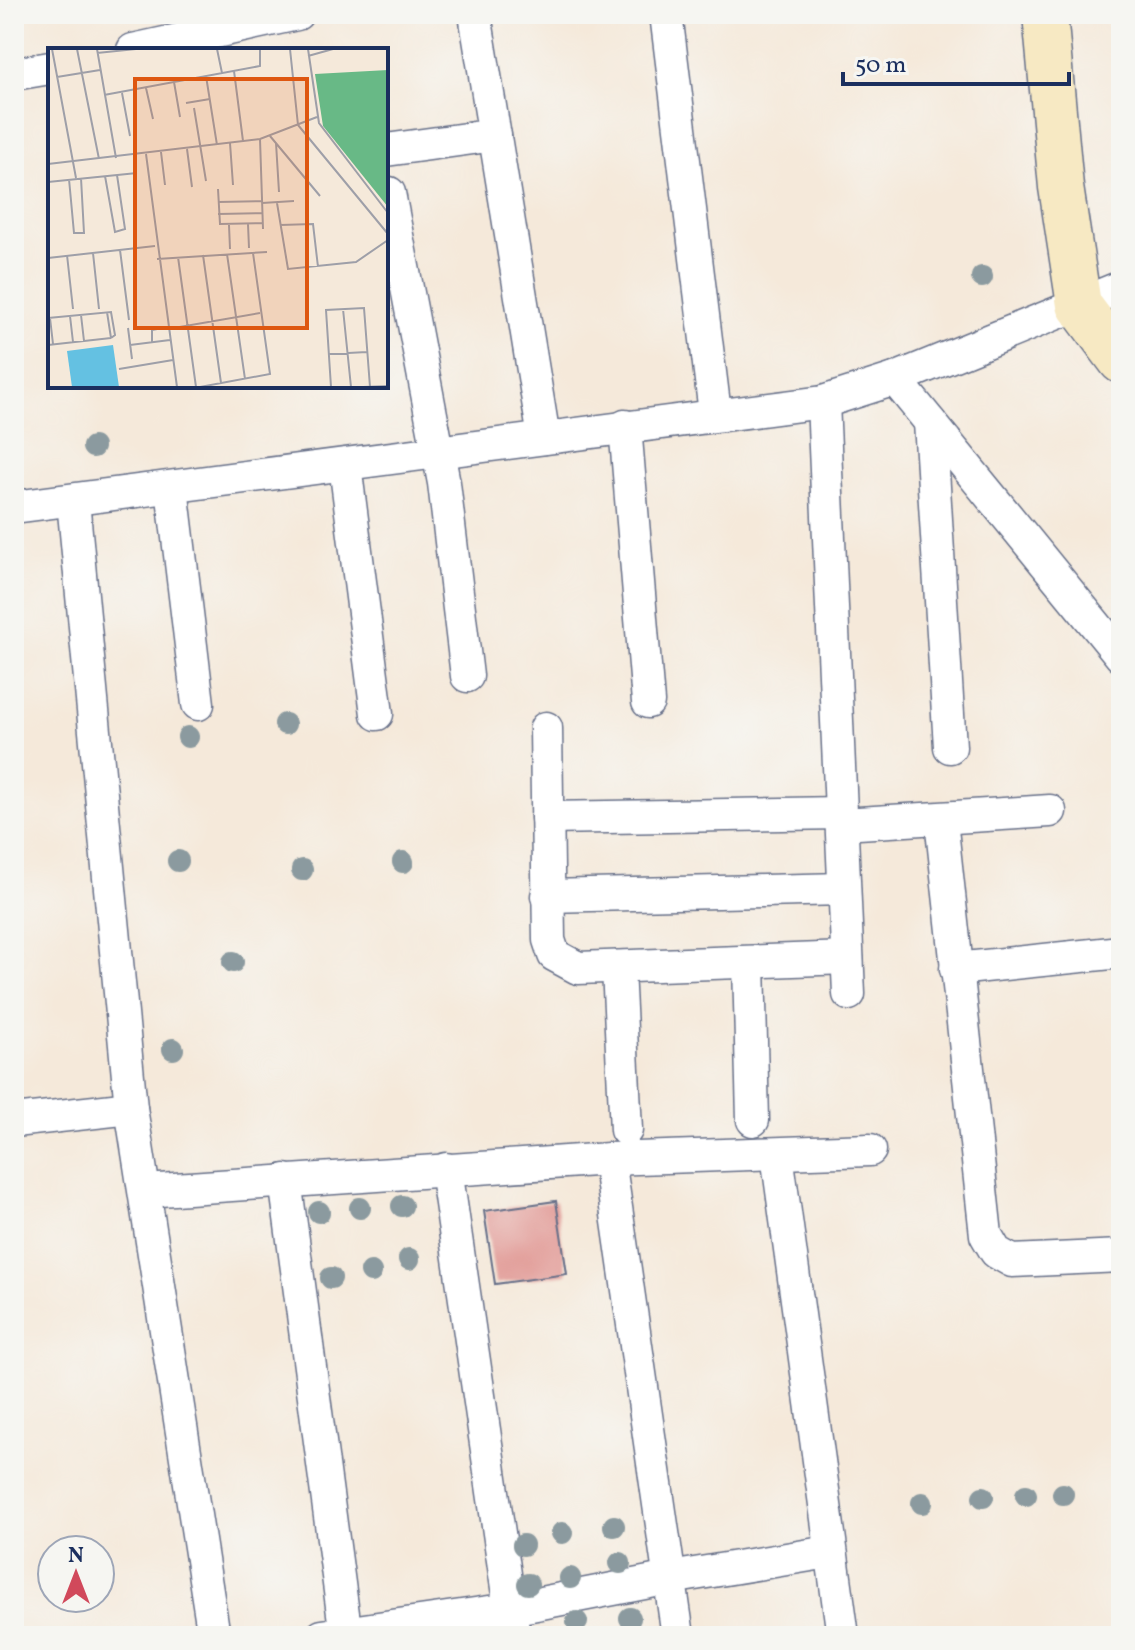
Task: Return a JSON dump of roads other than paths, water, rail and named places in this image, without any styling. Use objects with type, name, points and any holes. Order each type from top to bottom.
[{"type":"street","points":[[151,48],[261,36],[297,14]]},
{"type":"street","points":[[475,14],[544,438]]},
{"type":"street","points":[[666,14],[715,413]]},
{"type":"street","points":[[1045,14],[1061,187],[1079,305],[1121,361]]},
{"type":"street","points":[[14,74],[48,68]]},
{"type":"street","points":[[388,150],[495,135]]},
{"type":"street","points":[[389,193],[439,452],[467,676]]},
{"type":"street","points":[[14,507],[715,413],[823,402],[895,379],[1121,287]]},
{"type":"street","points":[[895,379],[1121,656]]},
{"type":"street","points":[[823,402],[849,994]]},
{"type":"street","points":[[930,422],[950,747]]},
{"type":"street","points":[[625,426],[648,702]]},
{"type":"street","points":[[345,465],[377,714]]},
{"type":"street","points":[[172,488],[198,704]]},
{"type":"street","points":[[73,501],[131,1108],[214,1636]]},
{"type":"street","points":[[546,728],[547,896],[549,940],[554,955],[578,968],[618,969],[847,958]]},
{"type":"street","points":[[547,818],[941,820],[1050,811]]},
{"type":"street","points":[[941,820],[986,1235],[996,1252],[1012,1261],[1121,1256]]},
{"type":"street","points":[[547,896],[844,889]]},
{"type":"street","points":[[956,969],[1121,952]]},
{"type":"street","points":[[749,963],[753,1120]]},
{"type":"street","points":[[618,969],[626,1130]]},
{"type":"street","points":[[14,1121],[131,1108]]},
{"type":"street","points":[[145,1191],[609,1159],[870,1150]]},
{"type":"street","points":[[777,1154],[829,1552],[843,1636]]},
{"type":"street","points":[[609,1159],[678,1636]]},
{"type":"street","points":[[446,1169],[512,1623]]},
{"type":"street","points":[[285,1180],[338,1635],[512,1623],[670,1578],[829,1552]]}]
